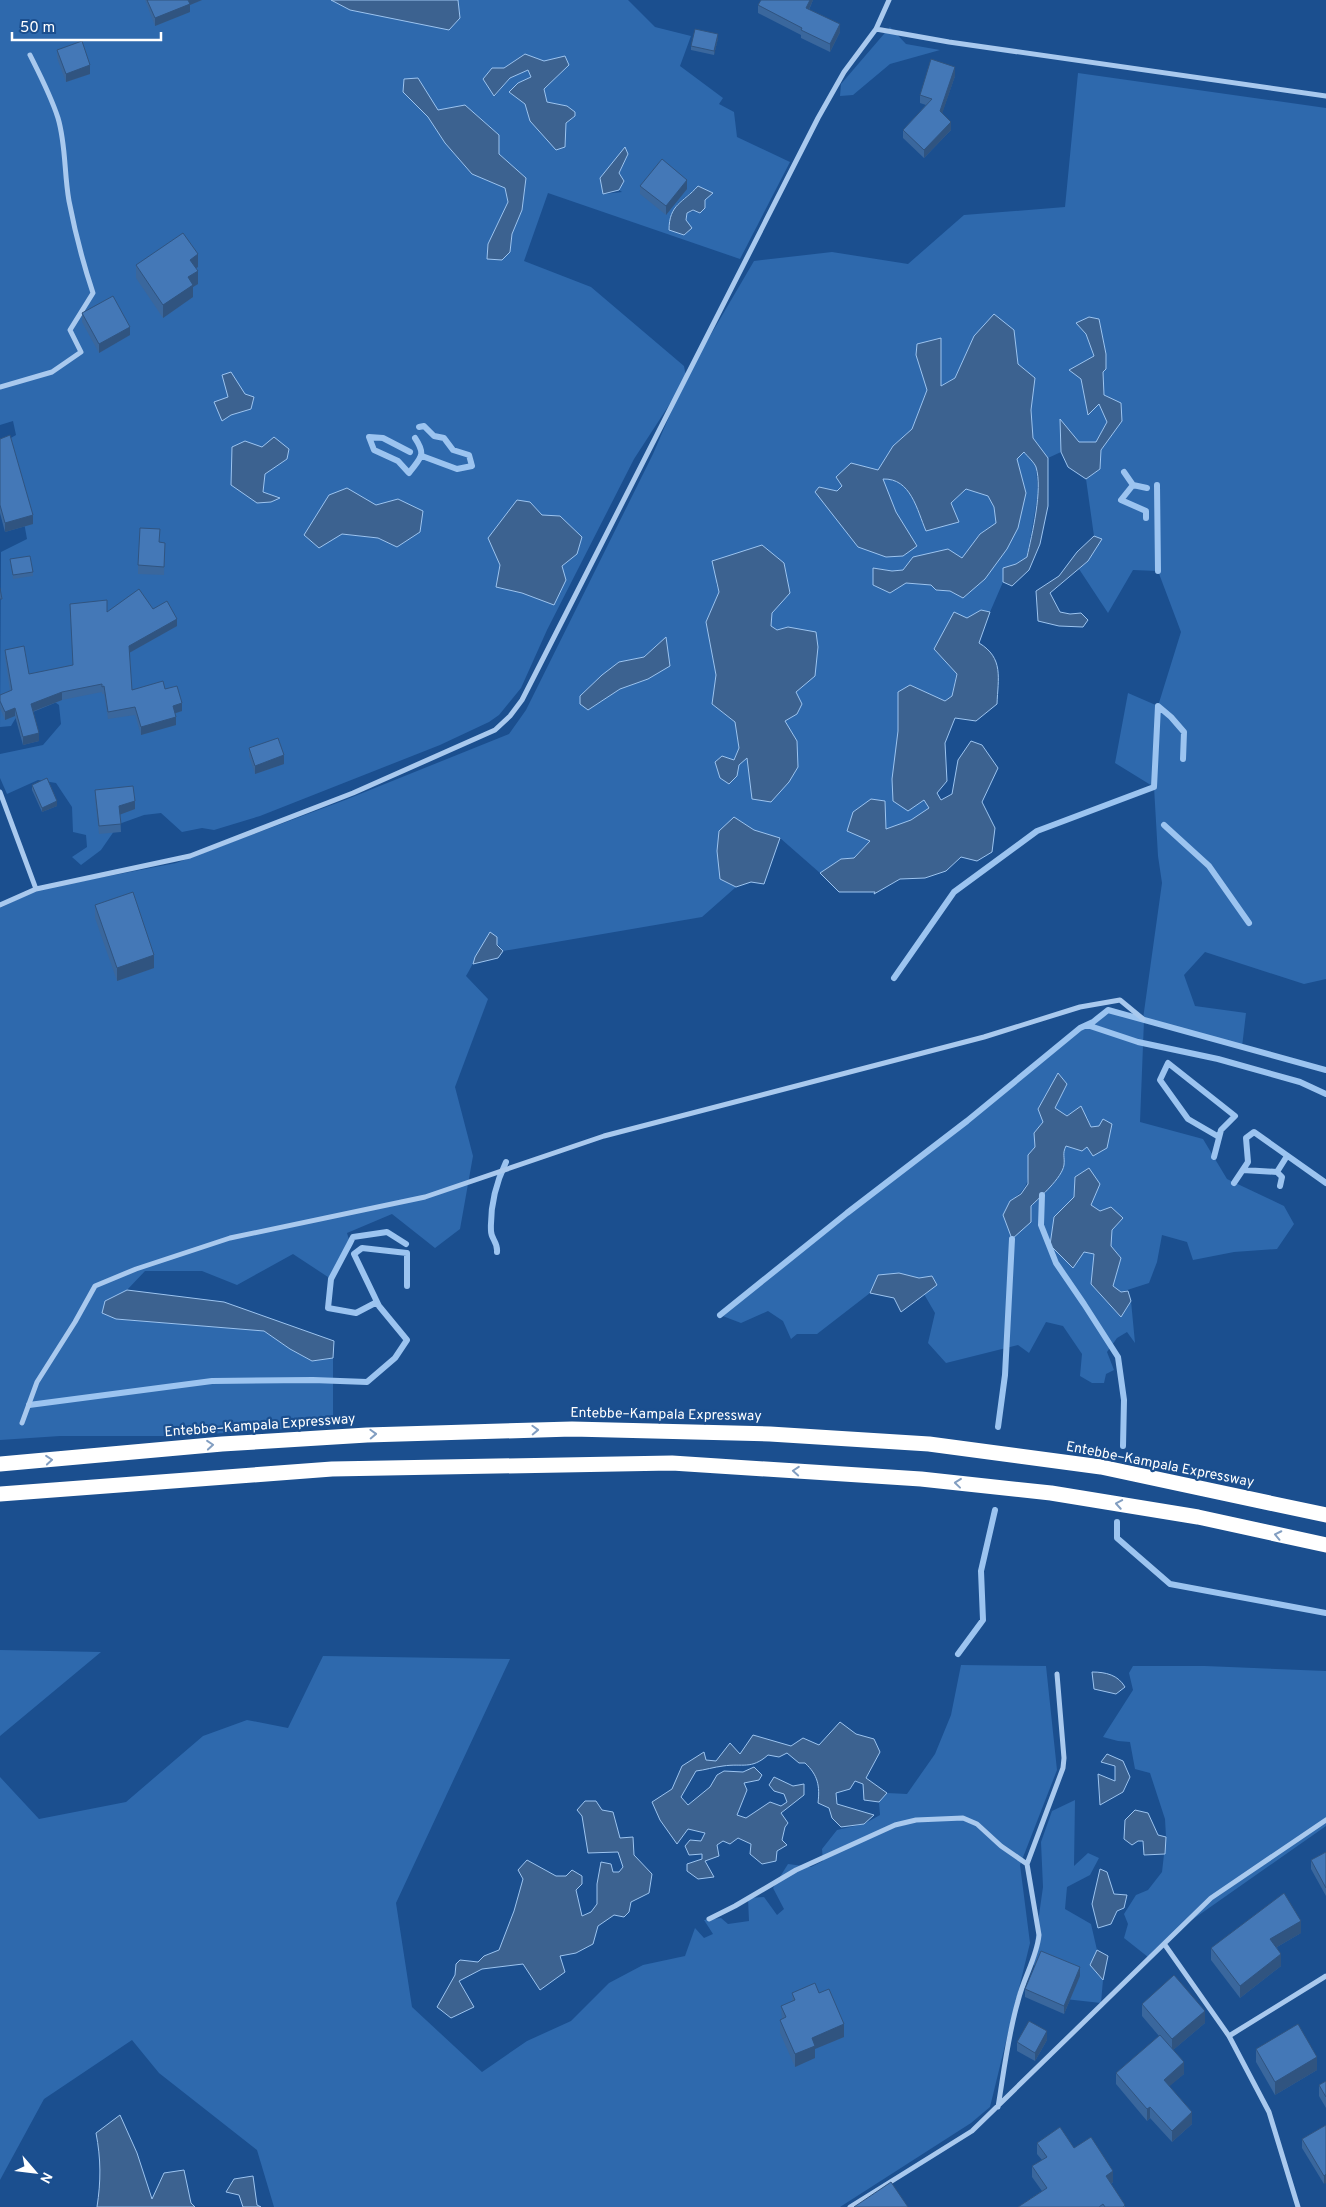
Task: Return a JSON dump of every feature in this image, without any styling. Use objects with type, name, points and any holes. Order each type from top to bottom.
[{"type":"highway","name":"Entebbe–Kampala Expressway","points":[[0,1464],[222,1444],[367,1435],[572,1429],[770,1434],[929,1444],[1101,1467],[1326,1515]]},
{"type":"highway","points":[[0,1494],[332,1469],[672,1463],[921,1479],[1051,1492],[1198,1518],[1326,1546]]},
{"type":"street","points":[[0,905],[36,889],[190,856],[353,794],[495,730],[510,716],[522,700],[818,118],[844,72],[876,29],[889,0]]},
{"type":"street","points":[[876,29],[949,42],[1326,96]]},
{"type":"street","points":[[0,387],[52,372],[81,352],[70,330],[93,293],[79,251],[69,199],[65,151],[58,118],[47,88],[30,55]]},
{"type":"street","points":[[0,792],[36,889]]},
{"type":"street","points":[[22,1423],[37,1382],[95,1286],[136,1268],[230,1238],[425,1197],[604,1136],[984,1037],[1080,1007],[1120,1000],[1144,1019]]},
{"type":"street","points":[[997,2107],[1013,2018],[1038,1944],[1039,1935],[1027,1864],[1063,1768],[1064,1758],[1057,1674]]},
{"type":"street","points":[[708,1919],[735,1906],[805,1866],[895,1825],[916,1820],[963,1818],[977,1824],[1001,1846],[1027,1864]]},
{"type":"street","points":[[850,2207],[972,2131],[1212,1898],[1326,1820]]},
{"type":"street","points":[[1165,1945],[1229,2036],[1268,2112],[1298,2207]]},
{"type":"street","points":[[1229,2036],[1326,1976]]},
{"type":"shaded area","points":[[0,0],[331,0],[350,10],[460,18],[458,0],[628,0],[655,27],[691,36],[680,66],[723,98],[719,104],[734,112],[737,137],[790,162],[740,259],[548,193],[524,261],[591,287],[684,366],[686,377],[754,261],[832,252],[908,264],[964,215],[1065,207],[1078,73],[1326,108],[1326,979],[1304,984],[1205,952],[1184,975],[1195,1006],[1246,1013],[1242,1047],[1144,1020],[1140,1122],[1203,1139],[1227,1179],[1284,1206],[1294,1224],[1277,1249],[1234,1252],[1193,1260],[1187,1242],[1162,1235],[1157,1262],[1149,1283],[1121,1292],[1113,1286],[1121,1258],[1111,1246],[1112,1230],[1122,1218],[1100,1211],[1090,1205],[1089,1168],[1075,1177],[1074,1197],[1054,1217],[1084,1252],[1094,1254],[1091,1284],[1121,1317],[1131,1301],[1135,1343],[1127,1332],[1117,1338],[1107,1352],[1114,1370],[1106,1374],[1104,1383],[1092,1383],[1080,1376],[1082,1354],[1063,1326],[1046,1322],[1029,1353],[1018,1345],[946,1363],[928,1343],[935,1313],[924,1294],[937,1285],[932,1276],[919,1278],[899,1273],[878,1275],[870,1293],[817,1334],[797,1334],[791,1339],[783,1321],[768,1311],[741,1323],[720,1315],[847,1213],[967,1121],[1080,1028],[1093,1022],[1108,1010],[1143,1019],[1162,883],[1158,856],[1154,787],[1115,763],[1128,693],[1158,706],[1181,632],[1158,571],[1133,570],[1108,613],[1079,569],[1088,561],[1101,539],[1094,536],[1086,479],[1100,469],[1101,450],[1122,421],[1104,395],[1103,372],[1106,354],[1077,324],[1086,334],[1094,357],[1081,379],[1088,415],[1099,403],[1107,422],[1096,442],[1079,442],[1060,420],[1061,452],[1048,458],[1033,438],[1031,410],[1035,378],[1018,364],[1014,330],[974,336],[955,378],[940,386],[940,338],[917,344],[927,390],[912,429],[893,446],[878,470],[842,486],[836,491],[819,487],[858,547],[896,512],[882,479],[892,480],[906,489],[916,505],[926,531],[966,489],[988,496],[994,507],[996,523],[980,534],[962,558],[913,557],[903,570],[892,571],[874,568],[890,593],[906,583],[931,585],[936,590],[950,591],[963,598],[1026,493],[1017,459],[1024,452],[1036,466],[1038,494],[1027,557],[1016,564],[1003,568],[1003,582],[990,612],[981,610],[967,618],[952,696],[945,701],[910,685],[898,692],[898,731],[924,800],[930,808],[871,840],[854,858],[841,859],[820,873],[780,838],[754,830],[734,817],[720,879],[736,887],[702,917],[503,951],[497,943],[497,937],[490,932],[466,976],[488,999],[455,1087],[473,1156],[460,1229],[435,1248],[392,1214],[347,1233],[350,1243],[331,1279],[293,1254],[237,1285],[202,1271],[145,1271],[127,1290],[105,1301],[116,1319],[264,1331],[312,1361],[333,1358],[333,1426],[178,1436],[60,1436],[0,1440],[0,908],[37,890],[176,863],[345,800],[509,734],[526,710],[653,454],[684,382],[634,459],[547,630],[521,688],[499,715],[489,722],[440,745],[260,816],[214,830],[202,828],[182,832],[161,813],[144,815],[119,824],[101,850],[81,865],[72,857],[87,847],[86,835],[73,832],[72,807],[56,783],[38,780],[7,794],[0,778],[0,754],[43,745],[61,724],[59,705],[34,687],[11,726],[0,727],[1,552],[27,539],[9,439],[16,435],[13,421],[0,425]],"holes":[[[524,54],[544,61],[569,65],[544,89],[547,102],[567,106],[575,116],[566,123],[530,121],[525,104],[509,92],[518,83],[531,77],[528,70],[510,78],[495,96],[492,68],[504,68]],[[418,78],[438,111],[465,105],[499,135],[499,154],[526,178],[522,210],[512,234],[510,252],[502,260],[487,258],[488,244],[508,202],[505,188],[472,174],[445,143],[428,117],[403,92]],[[628,154],[619,173],[624,181],[619,190],[622,192],[604,194],[600,178]],[[698,187],[712,193],[705,200],[705,208],[687,213],[686,220],[678,203]],[[245,394],[254,398],[251,409],[231,415],[214,403],[228,397]],[[245,441],[287,459],[264,474],[263,492],[279,497],[231,485]],[[398,500],[397,547],[378,538],[342,534],[376,506]],[[530,502],[542,515],[560,516],[569,526],[577,554],[522,593],[497,587],[500,565]],[[716,583],[772,613],[771,626],[777,630],[788,627],[797,714],[785,721],[797,741],[747,757],[720,778],[715,762],[722,756],[734,760],[739,748],[735,722],[712,704],[716,675],[706,622],[719,592]],[[665,638],[648,679],[620,689],[588,710],[619,662],[644,657]],[[1058,1073],[1067,1084],[1054,1108],[1067,1116],[1087,1117],[1091,1127],[1099,1126],[1082,1151],[1066,1146],[1063,1169],[1031,1206],[1010,1201],[1022,1191],[1027,1181],[1028,1155],[1035,1147],[1034,1133],[1043,1122],[1038,1109]]]},
{"type":"shaded area","points":[[331,0],[458,0],[460,18],[449,30],[350,10]]},
{"type":"shaded area","points":[[890,27],[906,44],[940,50],[890,64],[853,95],[840,96],[841,84]]},
{"type":"shaded area","points":[[525,54],[544,61],[565,56],[569,65],[544,89],[547,102],[567,106],[575,112],[575,116],[566,123],[565,147],[556,150],[530,121],[525,104],[509,92],[518,83],[531,77],[528,70],[510,78],[494,96],[483,79],[492,68],[504,68]]},
{"type":"shaded area","points":[[418,78],[438,110],[465,105],[499,135],[499,154],[526,178],[522,210],[512,234],[510,252],[502,260],[487,259],[488,244],[508,202],[505,188],[472,174],[445,143],[428,117],[403,92],[404,79]]},
{"type":"shaded area","points":[[625,147],[628,154],[619,173],[624,181],[619,190],[603,194],[600,178]]},
{"type":"shaded area","points":[[698,186],[713,193],[705,200],[705,208],[700,213],[693,210],[687,213],[686,220],[692,228],[684,235],[669,230],[671,215],[674,209]]},
{"type":"shaded area","points":[[994,314],[1014,330],[1018,364],[1035,378],[1031,410],[1033,438],[1048,458],[1048,506],[1040,544],[1029,570],[1012,586],[1003,582],[1003,568],[1016,564],[1027,557],[1038,500],[1036,467],[1024,452],[1017,459],[1026,493],[1018,528],[1007,549],[985,579],[963,598],[950,591],[936,590],[931,585],[906,583],[890,593],[873,585],[873,568],[892,571],[903,570],[913,557],[948,549],[962,558],[980,534],[996,523],[994,507],[988,496],[966,489],[951,503],[959,522],[926,531],[916,505],[907,489],[893,480],[883,479],[896,512],[917,546],[903,556],[886,557],[858,547],[815,492],[819,487],[837,491],[842,486],[836,477],[851,463],[878,470],[893,446],[912,429],[927,390],[916,355],[917,344],[941,338],[941,386],[955,378],[974,336]]},
{"type":"shaded area","points":[[1089,317],[1099,319],[1106,354],[1106,369],[1103,372],[1104,395],[1121,403],[1122,421],[1101,450],[1100,469],[1086,479],[1068,467],[1061,452],[1060,419],[1079,442],[1096,442],[1107,422],[1099,404],[1088,415],[1081,379],[1069,370],[1094,356],[1086,334],[1076,323]]},
{"type":"shaded area","points":[[231,372],[245,394],[254,397],[251,409],[231,415],[222,421],[214,402],[228,397],[222,375]]},
{"type":"shaded area","points":[[274,437],[289,449],[287,459],[265,474],[263,492],[280,498],[271,502],[257,503],[231,485],[232,447],[245,441],[262,447]]},
{"type":"shaded area","points":[[347,488],[376,505],[398,499],[423,511],[420,532],[397,547],[378,538],[342,534],[319,548],[304,535],[329,495]]},
{"type":"shaded area","points":[[517,500],[530,502],[542,515],[560,516],[582,537],[577,554],[562,566],[566,580],[554,605],[522,593],[496,587],[500,565],[488,538]]},
{"type":"shaded area","points":[[1094,536],[1102,539],[1088,561],[1050,593],[1060,612],[1070,614],[1081,613],[1088,620],[1083,627],[1059,626],[1038,621],[1036,591],[1059,576],[1077,552]]},
{"type":"shaded area","points":[[762,545],[784,563],[790,593],[772,613],[771,626],[777,630],[788,627],[816,632],[818,647],[815,676],[796,692],[802,704],[797,714],[785,721],[797,741],[798,767],[789,782],[771,802],[752,799],[747,758],[739,765],[737,776],[729,784],[720,778],[715,762],[722,756],[734,760],[739,748],[735,722],[712,704],[716,675],[706,622],[719,592],[712,561]]},
{"type":"shaded area","points":[[981,610],[990,612],[979,643],[987,649],[996,662],[998,669],[997,704],[976,721],[955,718],[945,743],[947,781],[937,793],[941,800],[952,794],[958,760],[971,741],[982,745],[998,768],[982,802],[995,828],[992,852],[977,861],[961,857],[946,871],[925,878],[900,879],[874,894],[875,892],[839,892],[820,873],[841,859],[854,858],[870,841],[847,831],[853,812],[871,799],[885,801],[886,829],[911,820],[929,808],[924,800],[908,811],[893,801],[892,779],[898,731],[898,692],[910,685],[945,701],[952,696],[957,674],[934,649],[954,612],[967,618]]},
{"type":"shaded area","points":[[666,637],[670,666],[648,679],[620,689],[588,710],[580,704],[580,696],[602,675],[619,662],[644,657]]},
{"type":"shaded area","points":[[734,817],[754,830],[780,838],[764,884],[751,882],[736,887],[720,879],[717,851],[719,831]]},
{"type":"shaded area","points":[[490,932],[497,937],[497,945],[503,951],[498,958],[473,964],[475,957]]},
{"type":"shaded area","points":[[1058,1073],[1067,1084],[1055,1108],[1067,1116],[1081,1106],[1091,1127],[1099,1126],[1103,1119],[1112,1124],[1107,1148],[1093,1156],[1087,1147],[1082,1151],[1066,1146],[1064,1165],[1059,1176],[1031,1206],[1031,1222],[1012,1239],[1003,1215],[1010,1201],[1021,1194],[1028,1184],[1028,1155],[1035,1147],[1034,1133],[1043,1122],[1038,1109]]},
{"type":"shaded area","points":[[1089,1168],[1100,1184],[1091,1205],[1100,1211],[1111,1207],[1123,1218],[1112,1230],[1111,1246],[1121,1258],[1113,1286],[1121,1292],[1128,1291],[1131,1301],[1121,1317],[1091,1284],[1094,1254],[1084,1252],[1073,1268],[1050,1245],[1054,1217],[1074,1197],[1075,1177]]},
{"type":"shaded area","points":[[899,1273],[919,1278],[932,1276],[937,1285],[901,1312],[894,1298],[870,1293],[878,1275]]},
{"type":"shaded area","points":[[127,1290],[224,1302],[334,1341],[333,1358],[312,1361],[264,1331],[116,1319],[102,1313],[105,1301]]},
{"type":"shaded area","points":[[0,1650],[101,1652],[0,1736]]},
{"type":"shaded area","points":[[323,1656],[510,1659],[396,1903],[412,2007],[482,2072],[527,2041],[571,2021],[609,1983],[643,1965],[685,1956],[695,1928],[704,1938],[713,1934],[704,1920],[721,1918],[728,1924],[749,1921],[748,1898],[764,1897],[777,1915],[784,1909],[773,1888],[788,1864],[811,1867],[823,1861],[822,1849],[837,1830],[864,1824],[880,1815],[879,1802],[887,1793],[907,1794],[935,1754],[951,1715],[961,1665],[1046,1666],[1057,1770],[1020,1865],[1030,1943],[990,2107],[971,2123],[840,2207],[274,2207],[257,2150],[159,2073],[132,2040],[44,2099],[0,2180],[0,1777],[39,1819],[126,1802],[203,1736],[247,1720],[288,1728]]},
{"type":"shaded area","points":[[1133,1666],[1205,1666],[1326,1671],[1326,1826],[1179,1929],[1148,1957],[1124,1938],[1128,1924],[1124,1914],[1136,1895],[1148,1890],[1162,1872],[1166,1837],[1165,1819],[1150,1773],[1135,1769],[1130,1742],[1103,1737],[1133,1690],[1129,1673]]},
{"type":"shaded area","points":[[1092,1672],[1111,1675],[1125,1687],[1116,1694],[1094,1689]]},
{"type":"shaded area","points":[[840,1722],[856,1734],[874,1739],[880,1752],[866,1778],[887,1793],[879,1802],[864,1800],[863,1784],[855,1781],[850,1789],[836,1793],[837,1804],[874,1815],[864,1824],[841,1827],[832,1818],[829,1808],[818,1803],[819,1791],[813,1772],[805,1763],[799,1763],[787,1753],[779,1757],[768,1755],[757,1763],[747,1765],[730,1765],[696,1771],[681,1797],[688,1805],[710,1787],[717,1775],[724,1771],[743,1772],[754,1767],[762,1775],[759,1780],[744,1783],[747,1790],[737,1815],[746,1818],[770,1802],[781,1806],[787,1802],[784,1794],[774,1791],[769,1785],[774,1777],[793,1786],[804,1784],[804,1795],[781,1813],[788,1823],[782,1840],[787,1845],[777,1851],[776,1861],[762,1864],[750,1854],[751,1844],[738,1838],[730,1844],[723,1841],[717,1845],[719,1856],[705,1861],[714,1877],[698,1879],[687,1871],[687,1864],[702,1859],[702,1854],[689,1855],[685,1846],[690,1840],[701,1841],[705,1833],[688,1829],[677,1844],[660,1820],[652,1802],[672,1789],[682,1766],[704,1752],[706,1760],[716,1761],[730,1743],[740,1754],[753,1735],[791,1746],[803,1738],[819,1745]]},
{"type":"shaded area","points":[[1107,1754],[1123,1761],[1130,1777],[1123,1792],[1100,1805],[1098,1774],[1115,1781],[1115,1766],[1101,1762]]},
{"type":"shaded area","points":[[1075,1800],[1074,1866],[1088,1853],[1099,1858],[1090,1875],[1067,1887],[1065,1909],[1091,1924],[1097,1950],[1090,1965],[1103,1980],[1101,2003],[1065,1999],[1054,1977],[1032,1964],[1043,1887],[1041,1842],[1052,1811]]},
{"type":"shaded area","points":[[585,1801],[596,1801],[602,1810],[613,1812],[620,1838],[633,1837],[634,1855],[652,1874],[649,1893],[631,1902],[629,1912],[624,1917],[614,1915],[598,1926],[593,1944],[576,1953],[560,1956],[565,1972],[540,1990],[523,1964],[482,1969],[459,1981],[474,2007],[451,2018],[437,2007],[455,1975],[456,1964],[460,1960],[478,1962],[484,1956],[499,1950],[514,1911],[523,1879],[518,1870],[527,1860],[556,1876],[566,1876],[572,1870],[582,1876],[582,1884],[576,1890],[582,1916],[591,1912],[597,1904],[597,1884],[601,1862],[611,1864],[613,1872],[619,1872],[623,1867],[618,1852],[588,1853],[582,1816],[577,1810]]},
{"type":"shaded area","points":[[1135,1810],[1148,1813],[1158,1835],[1166,1837],[1165,1854],[1144,1855],[1143,1841],[1138,1841],[1132,1845],[1124,1839],[1125,1820]]},
{"type":"shaded area","points":[[1100,1869],[1107,1872],[1114,1894],[1127,1895],[1124,1908],[1117,1911],[1111,1924],[1098,1928],[1092,1904]]},
{"type":"shaded area","points":[[1097,1950],[1108,1956],[1103,1980],[1090,1965]]},
{"type":"shaded area","points":[[120,2115],[137,2153],[152,2199],[164,2173],[184,2170],[191,2203],[195,2207],[97,2207],[100,2170],[96,2133]]},
{"type":"shaded area","points":[[253,2176],[257,2205],[261,2207],[243,2207],[239,2195],[226,2192],[234,2179]]},
{"type":"building","points":[[147,0],[188,0],[190,4],[155,18]]},
{"type":"building","points":[[761,0],[810,0],[806,8],[840,24],[830,44],[801,30],[802,28],[758,5]]},
{"type":"building","points":[[695,29],[718,34],[714,51],[691,46]]},
{"type":"building","points":[[82,41],[90,65],[66,74],[57,50]]},
{"type":"building","points":[[931,59],[955,67],[940,111],[951,122],[924,150],[903,130],[932,99],[920,95]]},
{"type":"building","points":[[662,159],[687,180],[666,206],[640,186]]},
{"type":"building","points":[[183,233],[198,254],[190,260],[198,271],[188,277],[193,285],[163,305],[136,265]]},
{"type":"building","points":[[113,296],[130,327],[99,344],[82,313]]},
{"type":"building","points":[[10,435],[33,515],[5,523],[0,505],[0,439]]},
{"type":"building","points":[[140,528],[160,529],[159,542],[165,543],[164,567],[138,565]]},
{"type":"building","points":[[30,556],[33,572],[13,575],[10,559]]},
{"type":"building","points":[[139,589],[153,609],[167,601],[177,619],[129,646],[132,690],[163,681],[165,689],[177,686],[182,703],[173,706],[176,717],[141,727],[135,707],[108,712],[104,686],[102,687],[102,684],[62,692],[31,704],[39,733],[23,737],[15,708],[5,712],[0,701],[0,695],[12,690],[5,650],[24,646],[29,674],[73,665],[70,604],[107,600],[107,612]]},
{"type":"building","points":[[278,738],[284,755],[255,766],[249,748]]},
{"type":"building","points":[[47,778],[57,801],[42,808],[32,785]]},
{"type":"building","points":[[133,786],[135,801],[119,806],[121,824],[99,826],[95,790]]},
{"type":"building","points":[[133,892],[154,955],[117,968],[95,905]]},
{"type":"building","points":[[1326,1852],[1326,1888],[1311,1860]]},
{"type":"building","points":[[1284,1893],[1301,1921],[1270,1939],[1281,1954],[1240,1986],[1211,1948]]},
{"type":"building","points":[[1041,1951],[1080,1967],[1064,2006],[1025,1989]]},
{"type":"building","points":[[1174,1975],[1205,2011],[1172,2039],[1142,2004]]},
{"type":"building","points":[[815,1983],[819,1993],[829,1989],[844,2024],[812,2038],[815,2046],[795,2054],[780,2020],[786,2017],[781,2006],[795,2000],[792,1993]]},
{"type":"building","points":[[1029,2021],[1047,2031],[1035,2053],[1017,2042]]},
{"type":"building","points":[[1298,2024],[1317,2057],[1275,2082],[1256,2049]]},
{"type":"building","points":[[1160,2035],[1184,2062],[1164,2080],[1192,2112],[1172,2131],[1150,2107],[1147,2109],[1116,2073]]},
{"type":"building","points":[[1326,2081],[1326,2097],[1319,2085]]},
{"type":"building","points":[[1326,2125],[1326,2174],[1324,2176],[1302,2139]]},
{"type":"building","points":[[1060,2127],[1074,2148],[1091,2137],[1113,2171],[1106,2176],[1125,2205],[1123,2207],[1105,2207],[1103,2204],[1099,2207],[1018,2207],[1047,2188],[1032,2166],[1047,2157],[1037,2143]]},
{"type":"building","points":[[891,2182],[908,2207],[854,2207]]},
{"type":"waterway","points":[[419,427],[424,426],[434,436],[444,438],[453,450],[469,455],[472,466],[457,469],[422,456]]},
{"type":"waterway","points":[[410,452],[383,438],[369,437],[374,450],[398,461],[409,473],[421,457],[421,449],[415,438]]},
{"type":"waterway","points":[[1124,472],[1133,485]]},
{"type":"waterway","points":[[1146,518],[1146,511],[1121,500],[1133,485],[1147,488]]},
{"type":"waterway","points":[[1157,485],[1158,571]]},
{"type":"waterway","points":[[894,978],[954,892],[1037,831],[1154,787],[1158,706],[1184,732],[1183,759]]},
{"type":"waterway","points":[[1164,825],[1209,866],[1249,923]]},
{"type":"waterway","points":[[720,1315],[847,1213],[967,1121],[1080,1028],[1093,1022],[1108,1010],[1326,1070]]},
{"type":"waterway","points":[[1087,1025],[1138,1042],[1218,1059],[1300,1082],[1326,1094]]},
{"type":"waterway","points":[[1214,1157],[1221,1130],[1235,1116],[1168,1063],[1160,1080],[1188,1119],[1219,1137]]},
{"type":"waterway","points":[[1234,1183],[1248,1162],[1246,1138],[1254,1132],[1326,1183]]},
{"type":"waterway","points":[[1280,1186],[1282,1177],[1277,1172],[1287,1156]]},
{"type":"waterway","points":[[497,1252],[491,1234],[491,1222],[499,1178],[506,1162]]},
{"type":"waterway","points":[[1243,1170],[1277,1172]]},
{"type":"waterway","points":[[1042,1195],[1041,1225],[1056,1263],[1118,1357],[1124,1400],[1123,1446]]},
{"type":"waterway","points":[[377,1302],[356,1313],[328,1308],[331,1279],[353,1237],[387,1232],[406,1244]]},
{"type":"waterway","points":[[998,1427],[1005,1375],[1012,1239]]},
{"type":"waterway","points":[[29,1405],[212,1381],[313,1380],[367,1382],[395,1358],[407,1340],[379,1306],[354,1254],[362,1248],[407,1253],[407,1286]]},
{"type":"waterway","points":[[958,1654],[983,1620],[981,1571],[995,1510]]},
{"type":"waterway","points":[[1117,1522],[1117,1538],[1170,1584],[1326,1613]]}]
